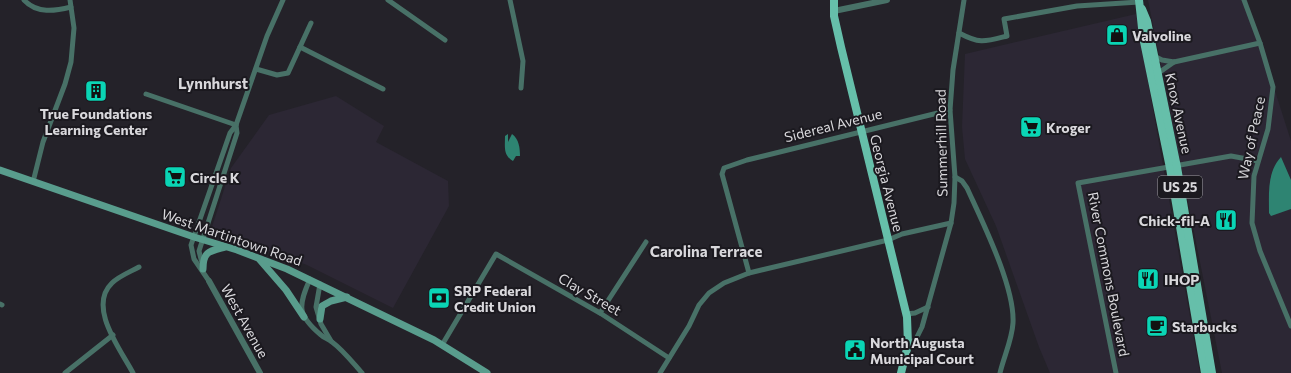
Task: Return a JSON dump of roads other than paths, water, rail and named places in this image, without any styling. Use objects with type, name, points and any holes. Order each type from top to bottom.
[{"type":"main road","name":"Georgia Avenue","points":[[834,0],[834,11],[860,130],[906,314],[908,345],[901,373]]},
{"type":"main road","name":"Knox Avenue","points":[[1139,1],[1147,21],[1157,74],[1205,373]]},
{"type":"main road","name":"Knox Avenue","points":[[1139,1],[1143,37],[1173,167],[1212,373]]},
{"type":"main road","name":"West Martintown Road","points":[[0,170],[258,258],[310,279],[442,345],[487,373]]},
{"type":"main road","points":[[203,269],[203,259],[206,254],[226,247]]},
{"type":"main road","points":[[258,258],[286,290],[304,317]]},
{"type":"main road","points":[[320,319],[322,306],[331,301],[347,297]]},
{"type":"street","points":[[24,0],[33,6],[44,10],[53,10],[71,6]]},
{"type":"street","points":[[33,182],[42,142],[65,84],[71,62],[74,39],[70,0]]},
{"type":"street","points":[[146,94],[236,125],[267,36],[283,0]]},
{"type":"street","points":[[388,0],[445,40]]},
{"type":"street","points":[[510,0],[523,61],[521,88]]},
{"type":"street","points":[[834,11],[887,0]]},
{"type":"street","name":"Summerhill Road","points":[[908,345],[916,339],[922,327],[951,223],[955,177],[950,110],[953,70],[964,0]]},
{"type":"street","name":"Way of Peace","points":[[1244,0],[1260,43],[1273,87],[1268,129],[1254,176],[1252,223],[1260,251],[1291,326]]},
{"type":"street","points":[[959,33],[975,41],[988,41],[1007,36],[1004,19],[1077,6],[1139,1]]},
{"type":"street","points":[[256,69],[277,75],[288,73],[311,23]]},
{"type":"street","points":[[1153,55],[1162,60],[1174,62],[1260,43]]},
{"type":"street","points":[[300,47],[383,89]]},
{"type":"street","points":[[1157,74],[1174,62]]},
{"type":"street","name":"Sidereal Avenue","points":[[749,273],[722,174],[724,168],[747,160],[860,130],[950,110]]},
{"type":"street","name":"West Avenue","points":[[209,281],[194,259],[191,246],[230,133],[236,125]]},
{"type":"street","name":"West Avenue","points":[[236,125],[237,133],[202,240],[199,258],[209,281],[260,373]]},
{"type":"street","points":[[1173,167],[1231,156],[1258,161]]},
{"type":"street","name":"River Commons Boulevard","points":[[1116,373],[1078,183],[1173,167]]},
{"type":"street","points":[[955,177],[962,181],[970,194],[990,239],[1011,301],[1013,316],[1012,331],[1000,373]]},
{"type":"street","points":[[660,373],[704,299],[724,283],[749,273],[888,240],[902,234],[951,223]]},
{"type":"street","points":[[600,313],[646,242]]},
{"type":"street","name":"Clay Street","points":[[442,345],[496,254],[600,313],[669,358]]},
{"type":"street","points":[[133,373],[104,316],[103,303],[105,294],[112,283],[139,267]]},
{"type":"street","points":[[310,279],[300,303],[304,317],[318,333],[331,341],[362,373]]},
{"type":"street","points":[[320,284],[316,302],[320,319],[331,341]]},
{"type":"street","points":[[906,314],[915,314],[928,306]]},
{"type":"street","points":[[65,373],[113,334]]},
{"type":"place","name":"Valvoline","points":[[1117,35]]},
{"type":"place","name":"True Foundations Learning Center","points":[[96,91]]},
{"type":"place","name":"Kroger","points":[[1031,127]]},
{"type":"place","name":"Circle K","points":[[175,177]]},
{"type":"place","name":"Chick-fil-A","points":[[1226,220]]},
{"type":"place","name":"IHOP","points":[[1148,279]]},
{"type":"place","name":"SRP Federal Credit Union","points":[[439,298]]},
{"type":"place","name":"Starbucks","points":[[1157,326]]},
{"type":"place","name":"North Augusta Municipal Court","points":[[855,350]]},
{"type":"district","name":"Lynnhurst","points":[[213,83]]},
{"type":"district","name":"Carolina Terrace","points":[[706,251]]}]
